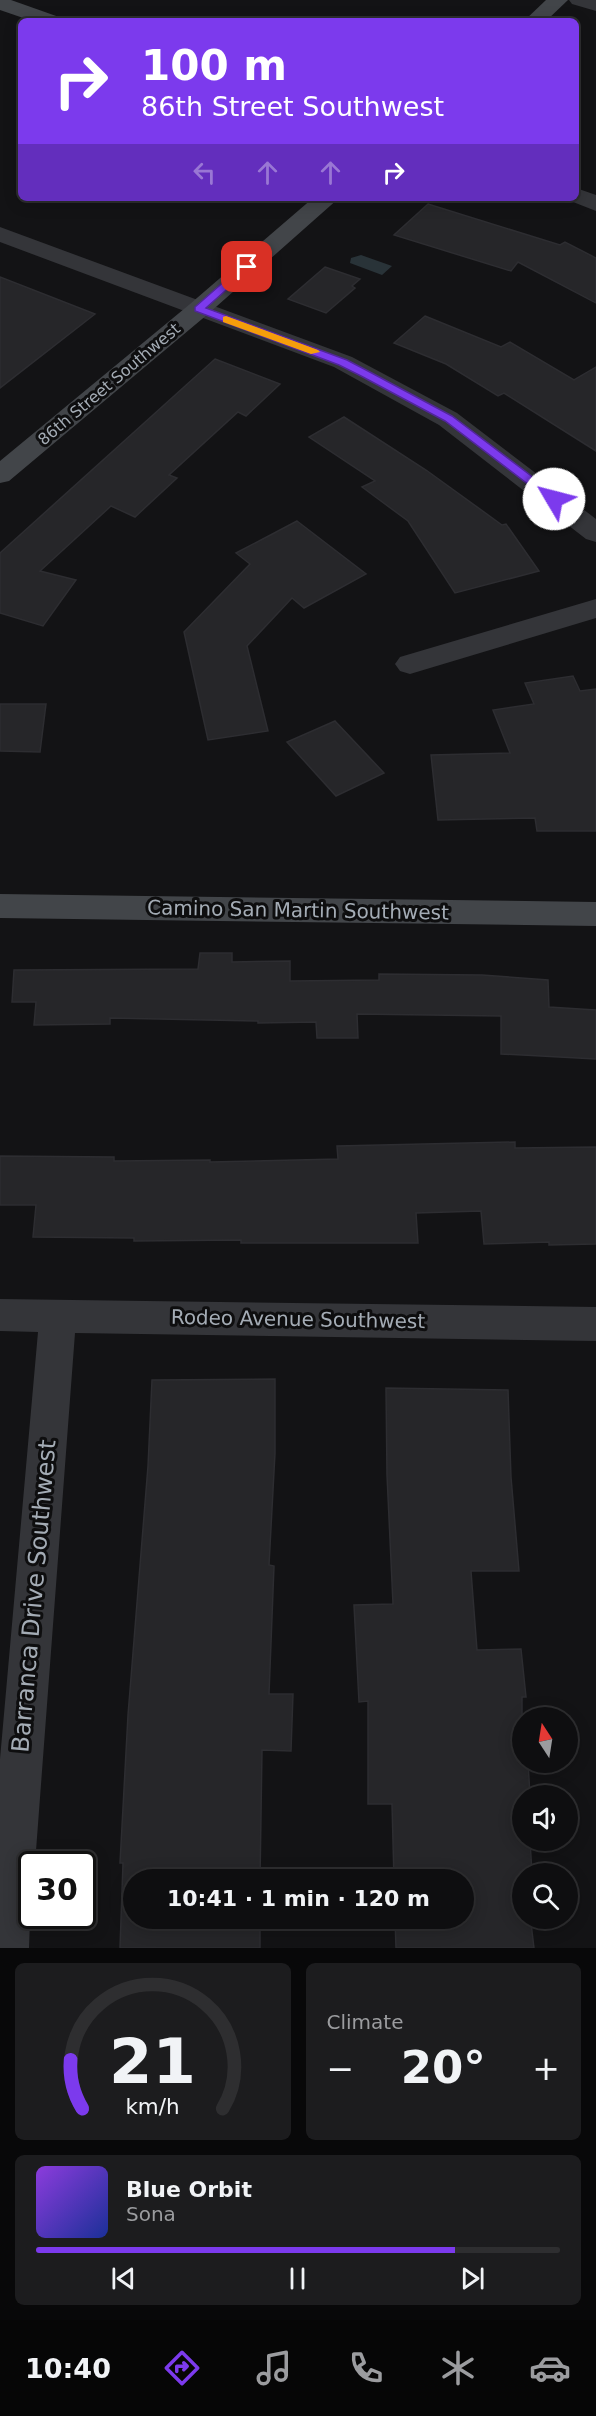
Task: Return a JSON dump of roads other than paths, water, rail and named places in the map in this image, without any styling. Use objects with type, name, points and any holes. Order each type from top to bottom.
[{"type":"street","points":[[537,18],[558,0]]},
{"type":"street","points":[[579,0],[596,5]]},
{"type":"street","points":[[0,3],[43,18]]},
{"type":"street","points":[[579,196],[596,204]]},
{"type":"street","name":"86th Street Southwest","points":[[0,475],[199,309],[324,201]]},
{"type":"street","points":[[0,234],[343,362],[448,419],[596,533]]},
{"type":"street","points":[[410,664],[596,608]]},
{"type":"street","name":"Camino San Martin Southwest","points":[[0,906],[596,915]]},
{"type":"street","name":"Rodeo Avenue Southwest","points":[[0,1315],[596,1324]]},
{"type":"street","name":"Barranca Drive Southwest","points":[[6,1948],[10,1762],[58,1315]]}]
